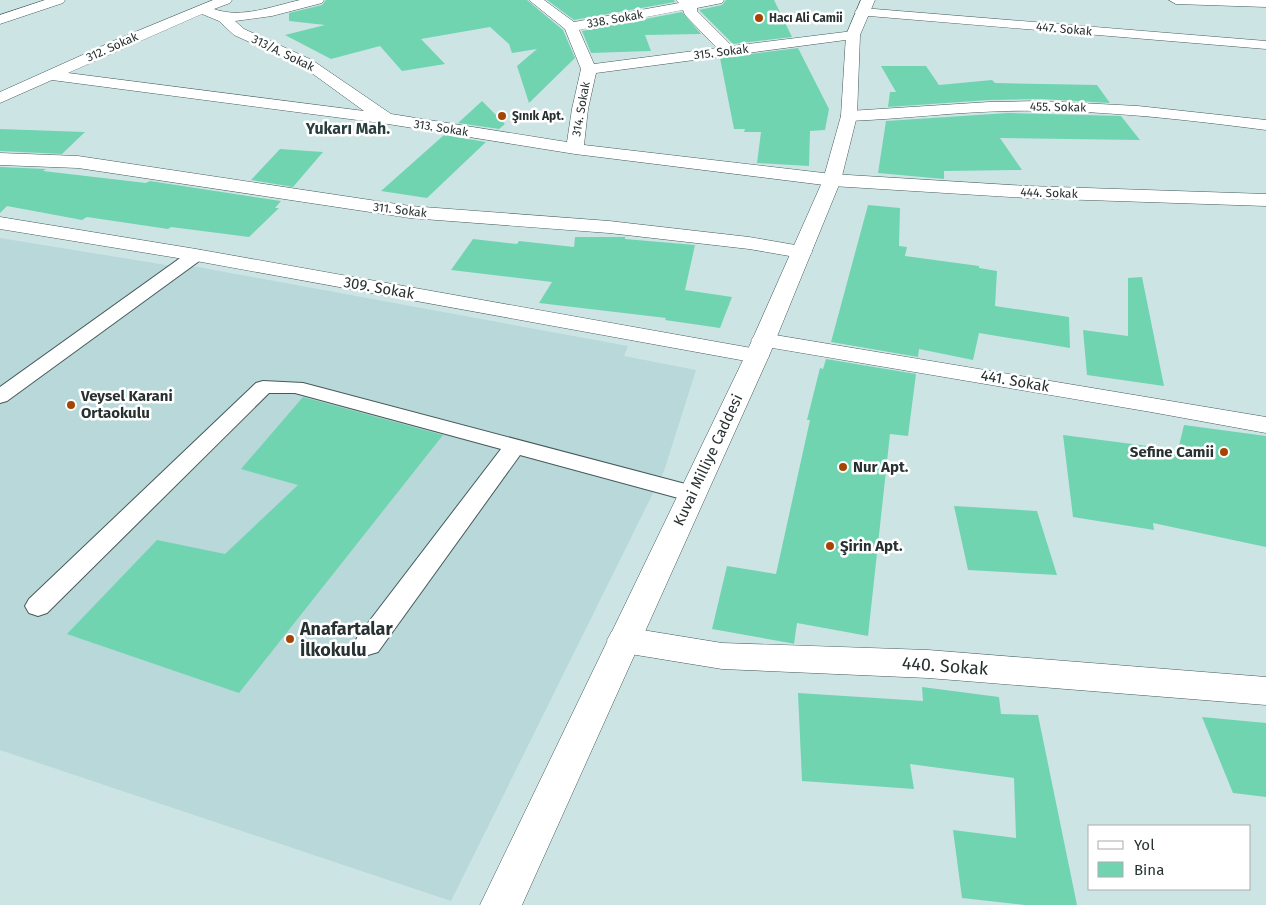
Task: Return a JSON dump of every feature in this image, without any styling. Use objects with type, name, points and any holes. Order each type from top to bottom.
[{"type":"street","points":[[0,20],[58,0]]},
{"type":"street","name":"312. Sokak","points":[[0,98],[200,9],[225,0]]},
{"type":"street","points":[[224,18],[272,12],[317,0]]},
{"type":"street","name":"314. Sokak","points":[[536,0],[571,27],[589,70],[580,108],[575,149]]},
{"type":"street","name":"338. Sokak","points":[[571,27],[686,3],[717,0]]},
{"type":"street","points":[[1176,0],[1266,3]]},
{"type":"street","points":[[686,3],[690,12],[728,51]]},
{"type":"street","name":"313/A. Sokak","points":[[200,9],[224,18],[239,32],[307,63],[388,119]]},
{"type":"street","name":"315. Sokak","points":[[589,70],[728,51],[861,16]]},
{"type":"street","name":"447. Sokak","points":[[861,16],[1266,45]]},
{"type":"street","name":"Kuvai Milliye Caddesi","points":[[501,905],[760,348],[832,180],[849,116],[861,16]]},
{"type":"street","name":"313. Sokak","points":[[49,75],[388,119],[575,149],[832,180]]},
{"type":"street","name":"455. Sokak","points":[[849,116],[1007,106],[1088,107],[1184,114],[1266,125]]},
{"type":"street","name":"311. Sokak","points":[[0,159],[78,162],[410,212],[609,227],[749,243],[801,252]]},
{"type":"street","name":"444. Sokak","points":[[832,180],[1027,192],[1266,200]]},
{"type":"street","name":"309. Sokak","points":[[0,224],[760,348]]},
{"type":"street","name":"441. Sokak","points":[[760,348],[1007,380],[1266,426]]},
{"type":"street","name":"440. Sokak","points":[[624,640],[722,656],[928,664],[1266,691]]},
{"type":"lane","points":[[0,397],[196,255]]},
{"type":"lane","points":[[38,606],[263,388],[296,387],[692,494]]},
{"type":"lane","points":[[368,644],[515,446]]},
{"type":"shaded area","name":"Anafartalar İlkokulu","points":[[0,238],[166,265],[198,267],[628,346],[624,356],[696,370],[664,471],[451,901],[0,750]]},
{"type":"building","points":[[326,0],[527,0],[563,30],[575,58],[529,103],[517,66],[537,49],[512,53],[509,44],[490,27],[421,39],[445,64],[402,71],[380,46],[331,59],[285,35],[325,25],[289,21],[289,13],[322,5]]},
{"type":"building","points":[[547,0],[674,0],[675,2],[574,20]]},
{"type":"building","points":[[726,0],[774,0],[792,37],[733,44],[699,10],[722,5]]},
{"type":"building","points":[[682,12],[701,34],[645,35],[651,51],[591,53],[582,31]]},
{"type":"building","points":[[798,48],[829,109],[825,130],[810,131],[809,166],[757,163],[761,132],[744,132],[745,129],[734,129],[720,58]]},
{"type":"building","points":[[881,66],[926,66],[939,85],[992,80],[995,83],[1097,85],[1110,103],[1041,99],[989,100],[888,107],[890,92],[896,92]]},
{"type":"building","points":[[482,101],[505,124],[499,129],[458,123]]},
{"type":"building","points":[[1008,113],[1121,116],[1140,140],[1000,138],[1022,170],[944,171],[944,179],[878,173],[886,121]]},
{"type":"building","points":[[0,129],[85,132],[62,154],[0,151]]},
{"type":"building","points":[[444,135],[486,142],[427,198],[381,191]]},
{"type":"building","points":[[280,149],[323,152],[293,187],[251,180]]},
{"type":"building","points":[[0,167],[46,169],[43,171],[146,183],[150,181],[281,201],[275,208],[279,208],[249,237],[171,227],[168,229],[87,217],[82,220],[7,206],[0,213]]},
{"type":"building","points":[[868,205],[900,208],[899,246],[907,247],[905,256],[979,266],[979,268],[997,271],[995,306],[1069,317],[1070,348],[979,333],[973,360],[919,349],[918,357],[831,342]]},
{"type":"building","points":[[575,237],[625,237],[625,239],[695,245],[685,290],[732,297],[720,328],[665,320],[666,318],[539,303],[552,282],[451,270],[473,239],[517,244],[519,241],[574,247]]},
{"type":"building","points":[[1142,277],[1164,386],[1087,375],[1083,330],[1128,336],[1128,278]]},
{"type":"building","points":[[826,359],[916,374],[908,436],[890,434],[868,636],[797,623],[794,644],[712,629],[727,566],[776,574],[810,420],[807,420],[820,368],[823,369]]},
{"type":"building","points":[[303,397],[443,435],[239,693],[67,634],[157,540],[225,554],[298,485],[241,469]]},
{"type":"building","points":[[1184,425],[1266,436],[1266,547],[1153,523],[1154,530],[1073,517],[1063,435],[1178,450]]},
{"type":"building","points":[[954,506],[1037,511],[1057,575],[968,570]]},
{"type":"building","points":[[922,687],[999,697],[1001,714],[1038,715],[1077,905],[1025,905],[962,898],[953,830],[1016,838],[1014,778],[910,764],[914,789],[802,781],[798,693],[923,701]]},
{"type":"building","points":[[1202,717],[1266,723],[1266,797],[1233,793]]},
{"type":"place","name":"Hacı Ali Camii","points":[[759,18]]},
{"type":"place","name":"Şınık Apt.","points":[[502,116]]},
{"type":"place","name":"Veysel Karani Ortaokulu","points":[[71,405]]},
{"type":"place","name":"Sefine Camii","points":[[1224,452]]},
{"type":"place","name":"Nur Apt.","points":[[843,467]]},
{"type":"place","name":"Şirin Apt.","points":[[830,546]]},
{"type":"place","name":"Anafartalar İlkokulu","points":[[290,639]]},
{"type":"district","name":"Yukarı Mah.","points":[[348,128]]}]
